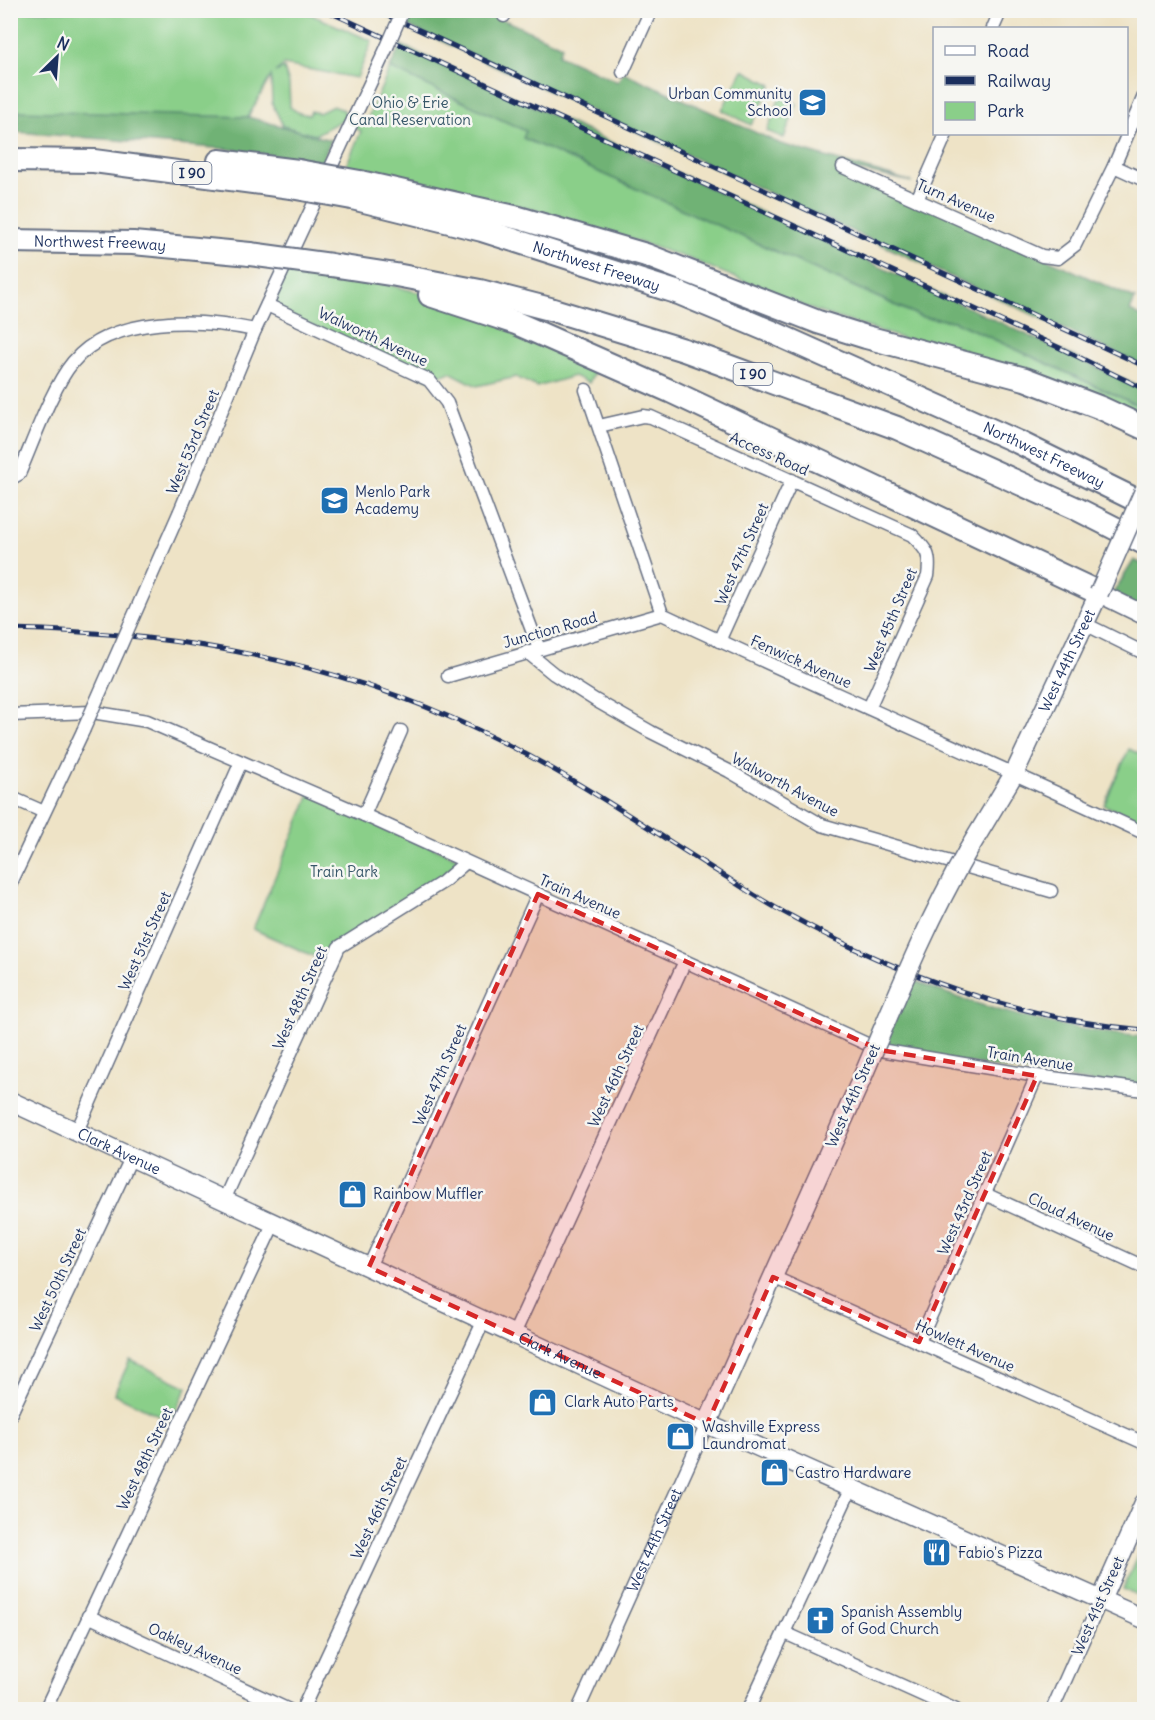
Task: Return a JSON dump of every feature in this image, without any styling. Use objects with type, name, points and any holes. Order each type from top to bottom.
[{"type":"highway","name":"Northwest Freeway","points":[[10,160],[94,161],[294,179],[356,190],[679,293],[1007,437],[1144,504]]},
{"type":"highway","points":[[356,190],[519,218],[635,252],[818,322],[1025,379],[1101,408],[1144,428]]},
{"type":"highway","name":"Northwest Freeway","points":[[10,241],[133,243],[250,254],[336,266],[480,291],[550,309],[684,350],[897,428],[1077,508],[1144,543]]},
{"type":"highway","points":[[336,266],[393,286],[448,300],[516,322],[1099,593]]},
{"type":"street","name":"West 53rd Street","points":[[10,885],[83,731],[180,511],[255,330],[404,10]]},
{"type":"street","points":[[623,72],[651,10]]},
{"type":"street","points":[[993,27],[1001,10]]},
{"type":"street","points":[[1128,133],[1144,96]]},
{"type":"street","points":[[917,200],[946,135]]},
{"type":"street","points":[[1127,135],[1114,166],[1144,180]]},
{"type":"street","name":"Turn Avenue","points":[[843,167],[1042,256],[1058,258],[1075,245],[1114,166]]},
{"type":"street","name":"Walworth Avenue","points":[[267,305],[406,368],[429,380],[439,391],[447,403],[533,650],[554,674],[651,732],[729,771],[822,825],[1052,891]]},
{"type":"street","points":[[10,479],[20,474],[57,390],[72,364],[84,351],[100,340],[118,332],[147,326],[178,324],[222,324],[255,330]]},
{"type":"street","points":[[586,390],[662,614]]},
{"type":"street","name":"Access Road","points":[[599,426],[643,416],[651,417],[912,535],[921,544]]},
{"type":"street","name":"West 47th Street","points":[[719,641],[792,480]]},
{"type":"street","name":"West 44th Street","points":[[578,1710],[940,899],[1015,772],[1144,492]]},
{"type":"street","name":"West 45th Street","points":[[869,708],[928,576],[929,557],[927,550],[921,544]]},
{"type":"street","points":[[1099,593],[1144,615]]},
{"type":"street","name":"Junction Road","points":[[448,676],[662,614]]},
{"type":"street","name":"Fenwick Avenue","points":[[662,614],[1015,772],[1144,833]]},
{"type":"street","points":[[1085,624],[1144,653]]},
{"type":"street","name":"Train Avenue","points":[[10,715],[92,712],[147,721],[364,815],[880,1050],[1037,1076],[1144,1090]]},
{"type":"street","points":[[364,815],[402,731]]},
{"type":"street","name":"West 51st Street","points":[[77,1131],[241,762]]},
{"type":"street","points":[[10,797],[44,812]]},
{"type":"street","name":"West 48th Street","points":[[224,1200],[339,947],[443,882],[466,862]]},
{"type":"street","name":"West 47th Street","points":[[369,1267],[538,894]]},
{"type":"street","name":"West 46th Street","points":[[514,1334],[685,961]]},
{"type":"street","name":"West 43rd Street","points":[[920,1342],[1037,1076]]},
{"type":"street","name":"Clark Avenue","points":[[10,1101],[707,1424],[1144,1619]]},
{"type":"street","name":"West 50th Street","points":[[10,1415],[132,1156]]},
{"type":"street","name":"Cloud Avenue","points":[[985,1194],[1144,1268]]},
{"type":"street","name":"West 48th Street","points":[[45,1710],[274,1223]]},
{"type":"street","name":"Howlett Avenue","points":[[773,1276],[1144,1443]]},
{"type":"street","name":"West 46th Street","points":[[302,1710],[484,1320]]},
{"type":"street","points":[[748,1710],[851,1488]]},
{"type":"street","name":"West 41st Street","points":[[1052,1710],[1144,1503]]},
{"type":"street","name":"Oakley Avenue","points":[[88,1616],[289,1710]]},
{"type":"street","points":[[785,1633],[956,1710]]},
{"type":"highlighted area","points":[[538,894],[880,1050],[1037,1076],[919,1342],[773,1277],[707,1424],[369,1267]]},
{"type":"green space","name":"Ohio & Erie Canal Reservation","points":[[10,11],[303,11],[372,41],[357,78],[284,65],[275,72],[284,68],[289,84],[290,107],[299,113],[309,115],[311,111],[319,113],[333,106],[366,122],[390,68],[526,131],[524,138],[921,317],[954,321],[1144,408],[1144,423],[895,336],[816,311],[690,259],[626,238],[550,214],[453,189],[346,166],[361,131],[340,121],[315,135],[283,126],[272,103],[271,76],[248,117],[11,133]]},
{"type":"green space","points":[[376,11],[484,11],[562,46],[558,55],[618,82],[623,72],[781,144],[912,182],[848,168],[1135,299],[1130,311],[1144,318],[1144,366]]},
{"type":"green space","points":[[401,45],[1144,389],[1144,408],[954,321],[922,317],[523,138],[526,131],[390,68]]},
{"type":"green space","points":[[743,70],[772,85],[751,125],[722,110]]},
{"type":"green space","points":[[780,97],[797,104],[784,138],[767,131]]},
{"type":"green space","points":[[18,111],[248,117],[331,140],[322,162],[227,149],[17,132]]},
{"type":"green space","points":[[289,259],[448,300],[600,360],[589,383],[574,376],[537,387],[516,377],[477,386],[450,372],[429,380],[267,305]]},
{"type":"green space","points":[[1134,560],[1144,565],[1144,615],[1110,598]]},
{"type":"green space","points":[[1129,749],[1144,756],[1144,824],[1104,805]]},
{"type":"green space","name":"Train Park","points":[[311,792],[466,862],[339,947],[331,964],[253,929]]},
{"type":"green space","points":[[905,977],[962,999],[1022,1016],[1083,1029],[1144,1037],[1144,1090],[880,1050]]},
{"type":"green space","points":[[130,1360],[187,1387],[171,1421],[114,1394]]},
{"type":"green space","points":[[1144,1542],[1144,1599],[1123,1589]]},
{"type":"railway","points":[[325,10],[1060,348],[1144,389]]},
{"type":"railway","points":[[376,10],[1144,366]]},
{"type":"railway","points":[[10,629],[131,636],[251,654],[310,668],[425,706],[543,763],[773,906],[874,958],[918,976],[1007,1005],[1052,1016],[1144,1030]]},
{"type":"place","name":"Urban Community School","points":[[813,103]]},
{"type":"place","name":"Menlo Park Academy","points":[[334,501]]},
{"type":"place","name":"Rainbow Muffler","points":[[352,1194]]},
{"type":"place","name":"Clark Auto Parts","points":[[543,1402]]},
{"type":"place","name":"Washville Express Laundromat","points":[[681,1436]]},
{"type":"place","name":"Castro Hardware","points":[[774,1473]]},
{"type":"place","name":"Fabio's Pizza","points":[[937,1553]]},
{"type":"place","name":"Spanish Assembly of God Church","points":[[820,1621]]}]
